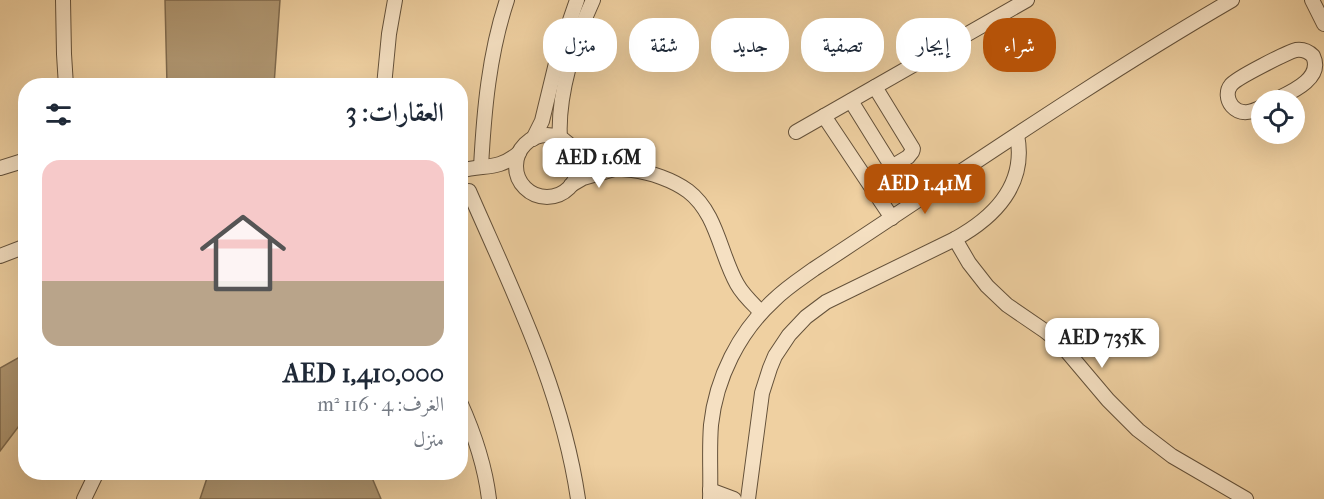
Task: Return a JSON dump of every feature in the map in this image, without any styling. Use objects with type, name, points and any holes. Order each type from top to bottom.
[{"type":"street","points":[[63,0],[66,78]]},
{"type":"street","points":[[385,78],[395,0]]},
{"type":"street","points":[[473,167],[500,22],[507,0]]},
{"type":"street","points":[[473,167],[507,161],[533,139],[542,121],[558,56],[578,0]]},
{"type":"street","points":[[560,139],[561,110],[569,70],[581,29],[593,0]]},
{"type":"street","points":[[796,132],[1027,0]]},
{"type":"street","points":[[734,499],[710,495],[711,423],[724,372],[734,351],[761,312],[799,279],[1121,67],[1233,0]]},
{"type":"street","points":[[1312,0],[1324,24]]},
{"type":"street","points":[[1251,111],[1242,112],[1230,103],[1228,93],[1232,83],[1297,50],[1307,52],[1315,58],[1320,78],[1296,90]]},
{"type":"street","points":[[868,181],[911,154],[913,149],[875,87]]},
{"type":"street","points":[[850,101],[892,167]]},
{"type":"street","points":[[824,116],[892,218]]},
{"type":"street","points":[[748,499],[762,393],[770,368],[789,335],[806,317],[826,302],[970,231],[986,219],[1000,204],[1015,177],[1020,149],[1017,135]]},
{"type":"street","points":[[533,139],[547,136],[560,139],[571,147],[578,166],[572,185]]},
{"type":"street","points":[[519,153],[516,167],[520,180],[528,191],[541,196],[561,194],[583,178],[616,169]]},
{"type":"street","points":[[575,153],[592,163],[616,169],[634,170],[670,182],[686,190],[699,201],[709,216],[738,286],[746,298],[761,312]]},
{"type":"street","points":[[0,168],[18,162]]},
{"type":"street","points":[[473,167],[508,172],[520,180]]},
{"type":"street","points":[[469,191],[550,380],[565,432],[578,499]]},
{"type":"street","points":[[955,238],[969,263],[987,286],[1007,305],[1059,342],[1108,400],[1138,430],[1172,456],[1246,499]]},
{"type":"street","points":[[0,256],[18,249]]},
{"type":"street","points":[[468,422],[482,463],[489,499]]},
{"type":"street","points":[[84,499],[93,480]]},
{"type":"shaded area","points":[[165,0],[280,0],[274,78],[167,78]]},
{"type":"shaded area","points":[[18,358],[18,427],[0,451],[0,368]]},
{"type":"shaded area","points":[[206,480],[373,480],[381,499],[200,499]]}]
